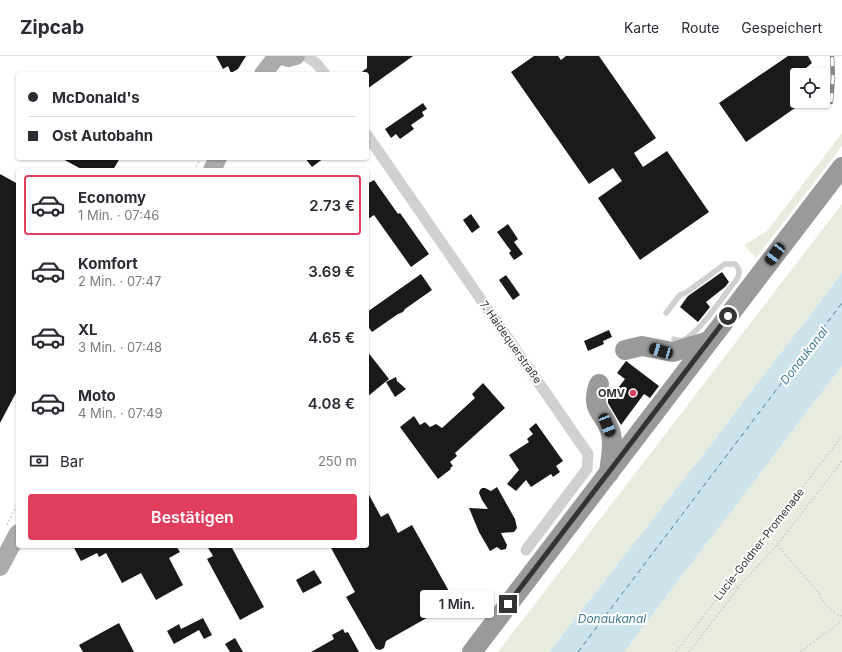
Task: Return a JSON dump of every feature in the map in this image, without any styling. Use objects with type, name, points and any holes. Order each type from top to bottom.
[{"type":"highway","points":[[472,652],[842,167]]},
{"type":"highway","points":[[625,350],[642,346],[645,340],[661,351],[673,352],[709,341]]},
{"type":"highway","points":[[599,384],[595,402],[611,435],[612,444],[609,472]]},
{"type":"main road","points":[[265,72],[277,56]]},
{"type":"main road","points":[[282,56],[288,58],[296,56]]},
{"type":"main road","points":[[0,567],[11,532]]},
{"type":"street","points":[[306,56],[316,63],[323,72]]},
{"type":"street","name":"7. Haidequerstraße","points":[[369,138],[588,454],[586,470],[526,550]]},
{"type":"lane","points":[[666,313],[680,296],[725,264],[736,264],[739,268],[737,278],[699,327],[684,340],[674,339]]},
{"type":"path","name":"Lucie-Goldner-Promenade","points":[[676,652],[842,436]]},
{"type":"path","points":[[689,652],[740,585],[777,545],[842,461]]},
{"type":"path","points":[[11,532],[16,511]]},
{"type":"path","points":[[777,545],[793,561],[819,593],[825,604],[836,614],[842,616]]},
{"type":"path","points":[[714,602],[740,585]]},
{"type":"path","points":[[800,652],[842,621]]},
{"type":"shaded area","points":[[842,133],[842,146],[756,258],[744,245],[767,231]]},
{"type":"shaded area","points":[[842,204],[842,273],[695,465],[549,652],[498,652]]},
{"type":"shaded area","points":[[842,366],[842,652],[624,652]]},
{"type":"water","name":"Donaukanal","points":[[842,273],[842,366],[624,652],[549,652],[695,465]]},
{"type":"building","points":[[216,56],[246,56],[238,69],[233,72],[231,72],[228,66],[223,69]]},
{"type":"building","points":[[367,56],[413,56],[369,88],[369,72],[362,72],[367,68]]},
{"type":"building","points":[[534,56],[558,56],[561,60],[566,56],[599,56],[656,138],[634,153],[643,167],[667,151],[709,212],[640,260],[598,198],[622,181],[613,168],[589,184],[511,72]]},
{"type":"building","points":[[788,56],[808,56],[812,63],[806,68],[790,68],[790,108],[795,108],[746,142],[719,103]]},
{"type":"building","points":[[423,103],[427,109],[422,112],[424,116],[411,125],[414,129],[400,139],[396,134],[391,138],[385,129]]},
{"type":"building","points":[[65,160],[119,160],[114,168],[79,168]]},
{"type":"building","points":[[307,160],[321,160],[312,167]]},
{"type":"building","points":[[0,174],[16,183],[16,393],[0,423]]},
{"type":"building","points":[[374,180],[429,254],[411,267],[374,215],[369,219],[369,183]]},
{"type":"building","points":[[471,214],[480,227],[472,233],[463,220]]},
{"type":"building","points":[[508,224],[518,239],[514,242],[523,254],[514,260],[509,253],[511,251],[497,232]]},
{"type":"building","points":[[722,272],[729,282],[706,302],[710,307],[698,322],[680,307],[688,296]]},
{"type":"building","points":[[421,274],[432,290],[403,312],[372,332],[369,328],[369,311]]},
{"type":"building","points":[[506,275],[520,295],[513,300],[499,280]]},
{"type":"building","points":[[609,330],[612,337],[603,341],[604,344],[588,351],[584,341]]},
{"type":"building","points":[[369,354],[389,379],[369,395]]},
{"type":"building","points":[[626,361],[659,386],[650,398],[644,394],[621,425],[608,403],[608,395],[610,388],[615,392],[625,379],[617,373]]},
{"type":"building","points":[[396,377],[397,381],[406,389],[395,397],[386,382]]},
{"type":"building","points":[[483,383],[505,408],[455,453],[457,456],[450,462],[453,466],[438,479],[400,427],[414,416],[420,425],[425,422],[430,427],[436,424],[442,428],[475,398],[472,394]]},
{"type":"building","points":[[536,423],[563,461],[556,466],[560,472],[553,477],[551,474],[531,487],[526,480],[516,491],[507,484],[519,470],[509,455],[529,442],[527,439],[533,434],[529,429]]},
{"type":"building","points":[[497,487],[515,519],[517,528],[514,532],[501,533],[507,545],[506,549],[501,550],[497,547],[490,551],[479,532],[469,508],[488,509],[479,493],[480,490],[485,488],[491,491]]},
{"type":"building","points":[[369,495],[381,517],[388,513],[398,533],[412,525],[455,602],[386,641],[384,648],[380,650],[376,649],[346,597],[355,592],[331,548],[369,548]]},
{"type":"building","points":[[74,548],[177,548],[180,552],[169,558],[183,585],[156,600],[141,573],[122,583],[106,553],[99,557],[97,553],[81,561]]},
{"type":"building","points":[[208,548],[232,548],[264,607],[240,620],[207,559],[213,556]]},
{"type":"building","points":[[314,570],[322,583],[303,593],[296,580]]},
{"type":"building","points":[[203,618],[212,635],[204,639],[199,630],[174,644],[167,631],[179,624],[181,629]]},
{"type":"building","points":[[119,623],[134,652],[83,652],[79,645]]},
{"type":"building","points":[[343,629],[345,633],[348,632],[359,652],[311,652],[334,639],[332,635]]},
{"type":"building","points":[[235,638],[243,652],[230,652],[225,644]]},
{"type":"ferry route","points":[[578,652],[842,303]]},
{"type":"railway","points":[[831,102],[833,78],[832,56]]},
{"type":"place","name":"OMV","points":[[633,393]]},
{"type":"route","points":[[508,604],[728,316]]}]
